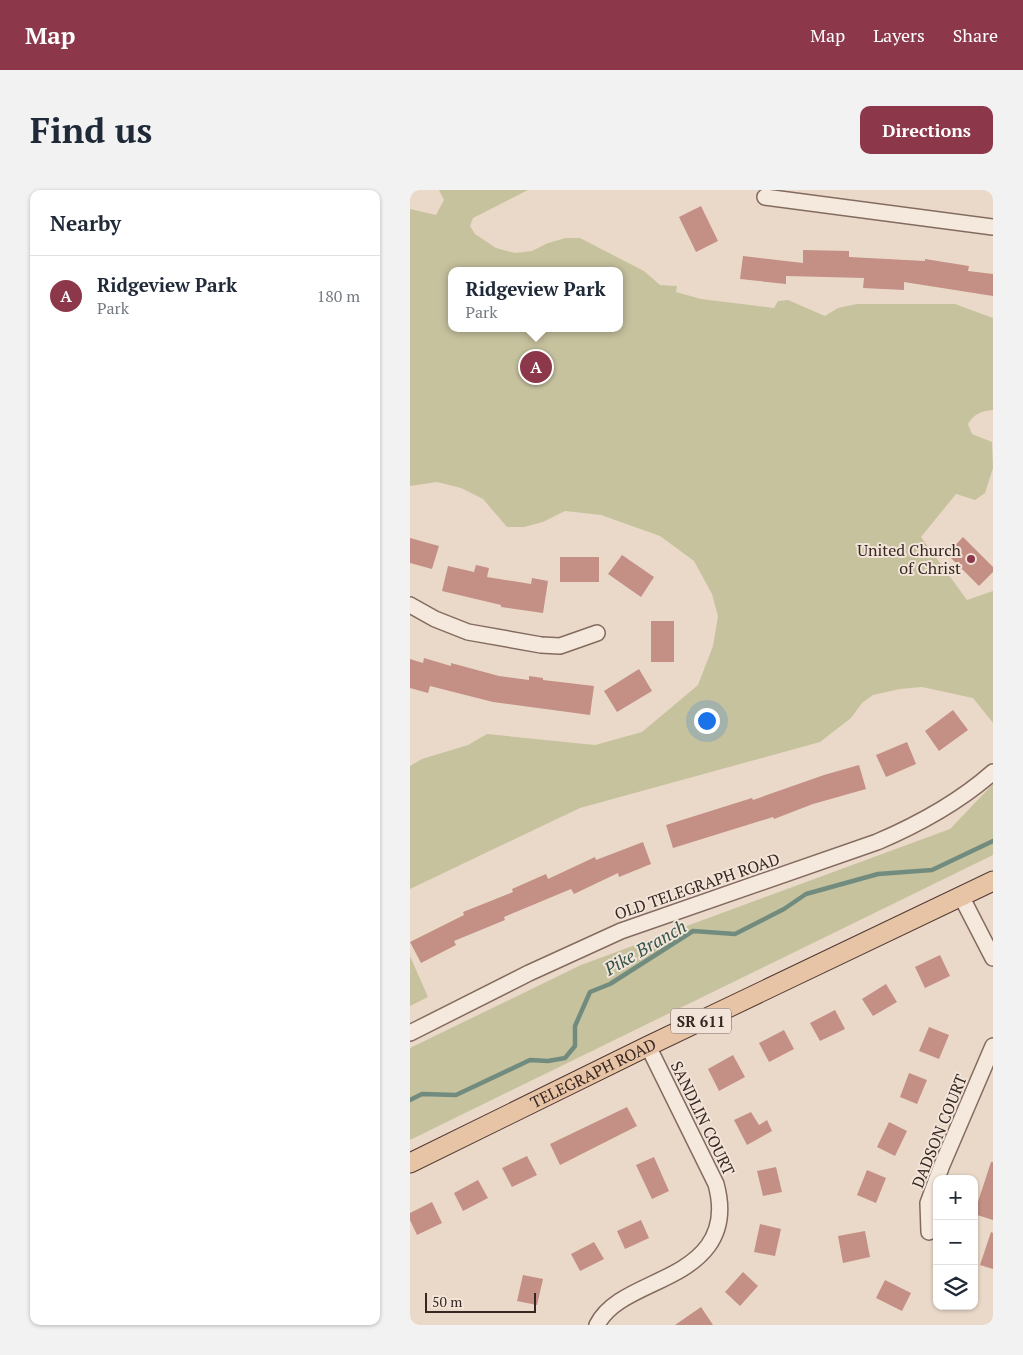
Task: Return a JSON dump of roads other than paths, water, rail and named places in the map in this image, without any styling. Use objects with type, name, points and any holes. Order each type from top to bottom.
[{"type":"main road","name":"TELEGRAPH ROAD","points":[[410,1163],[648,1046],[993,881]]},
{"type":"street","points":[[765,197],[993,227]]},
{"type":"street","points":[[410,606],[435,619],[468,632],[541,645],[560,646],[597,633]]},
{"type":"street","name":"OLD TELEGRAPH ROAD","points":[[410,1033],[529,972],[621,931],[877,842],[909,828],[938,813],[993,772]]},
{"type":"street","points":[[961,896],[993,958]]},
{"type":"street","name":"SANDLIN COURT","points":[[597,1325],[601,1318],[615,1305],[631,1295],[676,1274],[696,1260],[712,1241],[718,1226],[720,1198],[716,1184],[648,1046]]},
{"type":"street","name":"DADSON COURT","points":[[928,1232],[928,1203],[942,1165],[993,1046]]},
{"type":"waterway","name":"Pike Branch","points":[[410,1100],[422,1094],[456,1095],[530,1060],[548,1061],[565,1058],[575,1046],[575,1026],[590,992],[610,984],[693,931],[735,934],[784,909],[806,894],[878,874],[932,870],[993,841]]},
{"type":"place","name":"Ridgeview Park","points":[[536,367]]},
{"type":"place","name":"United Church of Christ","points":[[971,559]]}]
